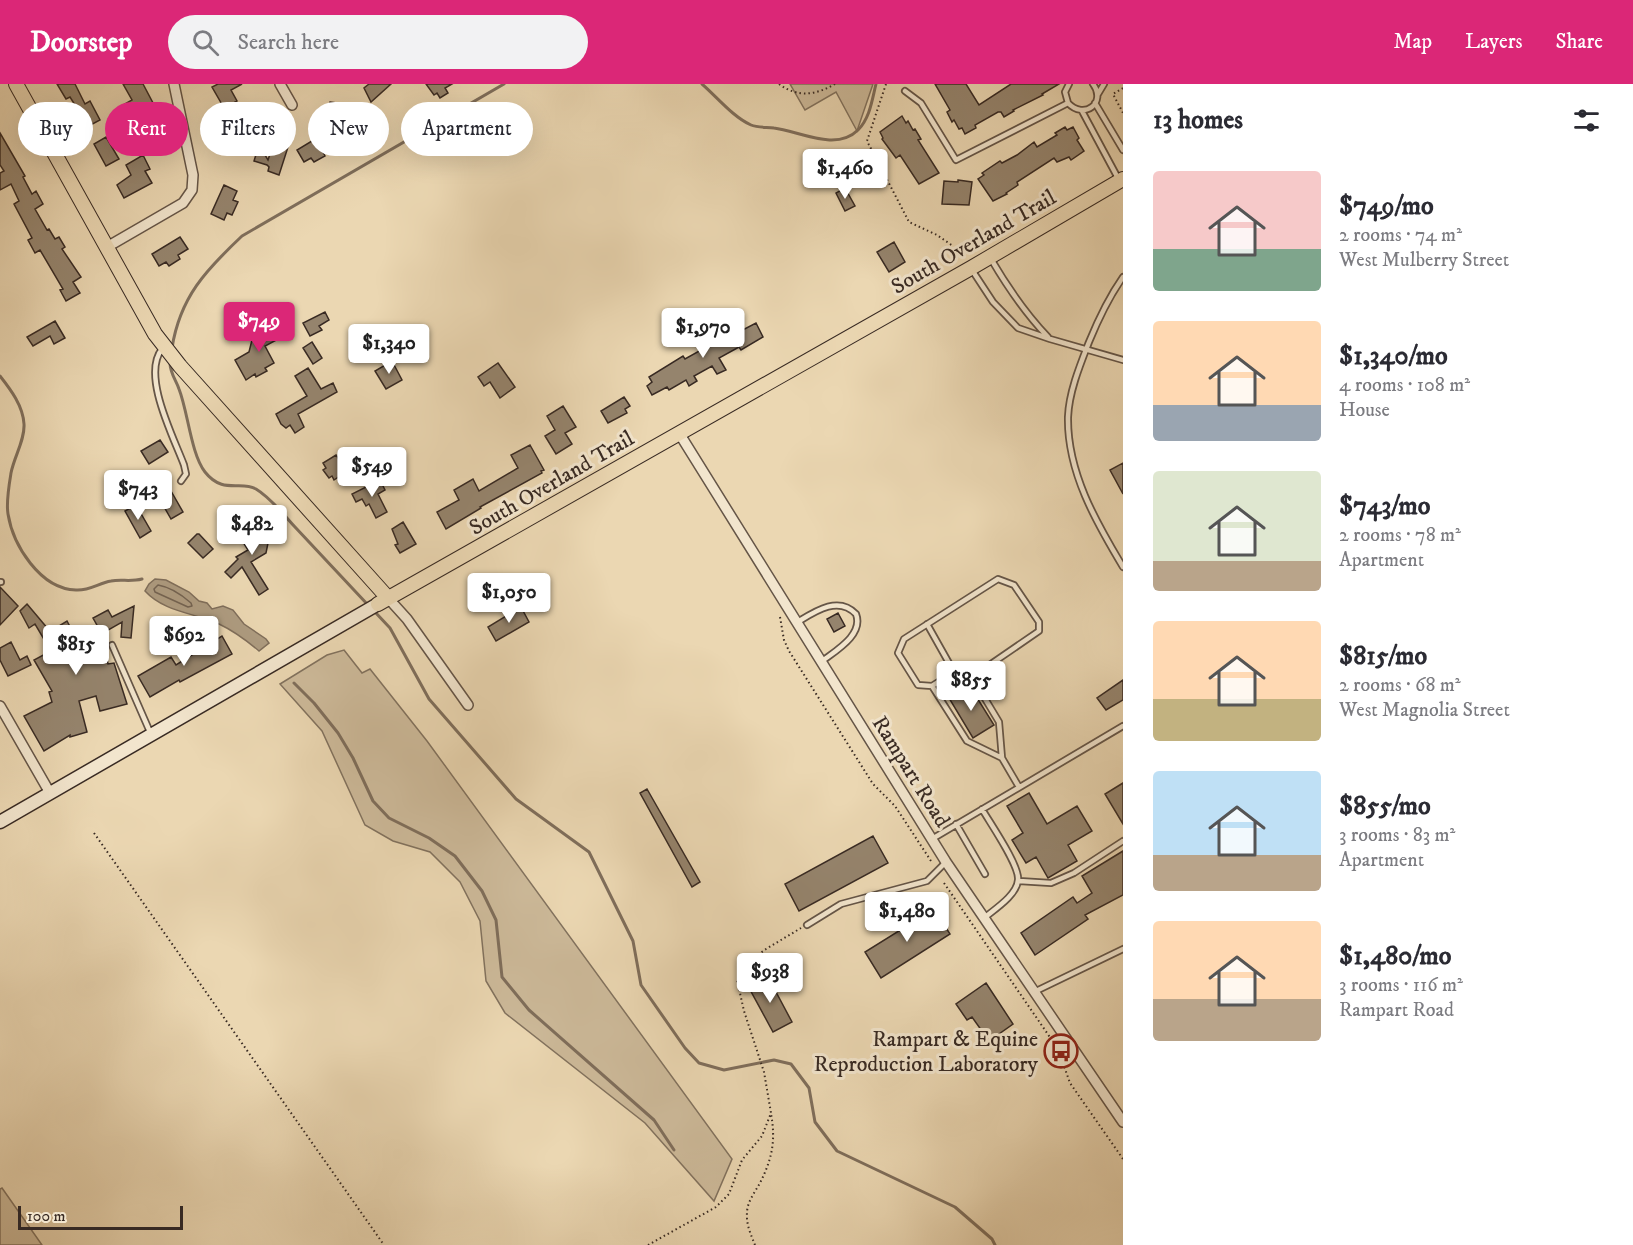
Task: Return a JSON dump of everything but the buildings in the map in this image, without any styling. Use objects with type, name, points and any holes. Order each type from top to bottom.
[{"type":"main road","points":[[16,84],[150,327],[180,366],[383,601]]},
{"type":"main road","name":"South Overland Trail","points":[[0,822],[383,601],[971,268],[1121,180]]},
{"type":"street","points":[[106,247],[183,203],[192,190],[193,175],[174,84]]},
{"type":"street","points":[[280,84],[290,102]]},
{"type":"street","name":"Rampart Road","points":[[679,433],[946,862],[1123,1122]]},
{"type":"street","points":[[383,601],[407,619],[468,705]]},
{"type":"street","points":[[0,706],[50,793]]},
{"type":"lane","points":[[1070,84],[1065,92],[1068,104],[1082,111],[1088,110],[1095,103],[1104,84]]},
{"type":"lane","points":[[1093,84],[1098,94]]},
{"type":"lane","points":[[905,91],[921,103],[956,160],[1068,104]]},
{"type":"lane","points":[[1095,103],[1123,150]]},
{"type":"lane","points":[[1082,111],[1121,180]]},
{"type":"lane","points":[[990,256],[1009,290],[1027,315],[1050,339]]},
{"type":"lane","points":[[971,268],[993,302],[1018,328],[1123,360]]},
{"type":"lane","points":[[1123,277],[1099,318],[1086,350],[1076,376],[1068,416],[1070,442],[1085,497],[1098,525],[1123,567]]},
{"type":"lane","points":[[166,349],[157,358],[155,376],[161,407],[184,465],[186,474],[181,481]]},
{"type":"lane","points":[[954,672],[932,686],[918,685],[898,653],[903,639],[998,579],[1014,585],[1039,622],[1039,631],[972,677]]},
{"type":"lane","points":[[796,623],[810,614],[835,605],[846,606],[856,614],[858,627],[853,635],[821,662]]},
{"type":"lane","points":[[927,624],[954,672],[972,677],[999,722],[1002,758],[1019,787]]},
{"type":"lane","points":[[112,645],[151,735]]},
{"type":"lane","points":[[932,686],[967,741],[1002,758]]},
{"type":"lane","points":[[932,839],[1123,726]]},
{"type":"lane","points":[[982,809],[1017,868],[1019,881],[1012,893],[984,918]]},
{"type":"lane","points":[[956,824],[985,874]]},
{"type":"lane","points":[[1019,881],[1051,883],[1074,873],[1123,842]]},
{"type":"lane","points":[[807,925],[842,904],[927,881],[946,862]]},
{"type":"lane","points":[[1034,992],[1123,949]]},
{"type":"path","points":[[779,84],[800,94],[810,94],[835,84]]},
{"type":"path","points":[[886,84],[867,141],[909,222],[937,235],[953,246]]},
{"type":"path","points":[[1123,88],[1113,94],[1123,113]]},
{"type":"path","points":[[787,608],[780,615],[784,640],[789,651],[873,784],[896,806],[931,861]]},
{"type":"path","points":[[94,832],[384,1245]]},
{"type":"path","points":[[944,883],[1058,1049],[1070,1083],[1123,1159]]},
{"type":"path","points":[[755,1245],[748,1226],[747,1213],[750,1199],[772,1153],[775,1133],[764,1072],[744,1011],[737,980],[743,966],[766,949],[807,925]]},
{"type":"path","points":[[648,1245],[716,1207],[729,1194],[742,1160],[762,1136],[771,1113]]},
{"type":"shaded area","points":[[790,84],[873,84],[857,131],[836,92],[805,110]]},
{"type":"shaded area","points":[[344,650],[362,673],[370,669],[427,741],[732,1159],[714,1201],[645,1123],[505,1013],[486,981],[480,921],[460,882],[430,852],[393,841],[365,825],[322,731],[280,684],[327,655]]},
{"type":"shaded area","points":[[2,1188],[42,1245],[0,1245],[0,1189]]},
{"type":"water","points":[[155,579],[166,580],[189,592],[199,601],[207,603],[212,609],[223,606],[233,610],[244,624],[269,643],[259,651],[240,636],[219,624],[161,603],[145,591]]},
{"type":"waterway","points":[[172,348],[181,314],[196,286],[242,236],[504,84]]},
{"type":"waterway","points":[[702,84],[732,112],[751,125],[828,140],[849,136],[858,130],[868,114],[876,84]]},
{"type":"waterway","points":[[170,363],[182,398],[196,455],[205,472],[218,483],[250,487],[267,497],[368,605]]},
{"type":"waterway","points":[[0,376],[16,398],[23,417],[23,436],[12,467],[7,509],[16,539],[30,563],[51,582],[63,588],[76,590],[111,581],[142,579]]},
{"type":"waterway","points":[[375,612],[390,628],[429,699],[516,799],[589,852],[633,941],[641,985],[685,1048],[699,1063],[724,1070],[774,1060],[791,1064],[809,1088],[815,1122],[837,1151],[955,1207],[992,1239],[995,1245]]},
{"type":"waterway","points":[[294,683],[314,703],[338,733],[353,758],[373,801],[389,818],[429,838],[455,856],[482,891],[496,920],[502,977],[529,1010],[654,1120],[674,1150]]},
{"type":"place","name":"Rampart & Equine Reproduction Laboratory","points":[[1061,1051]]}]
